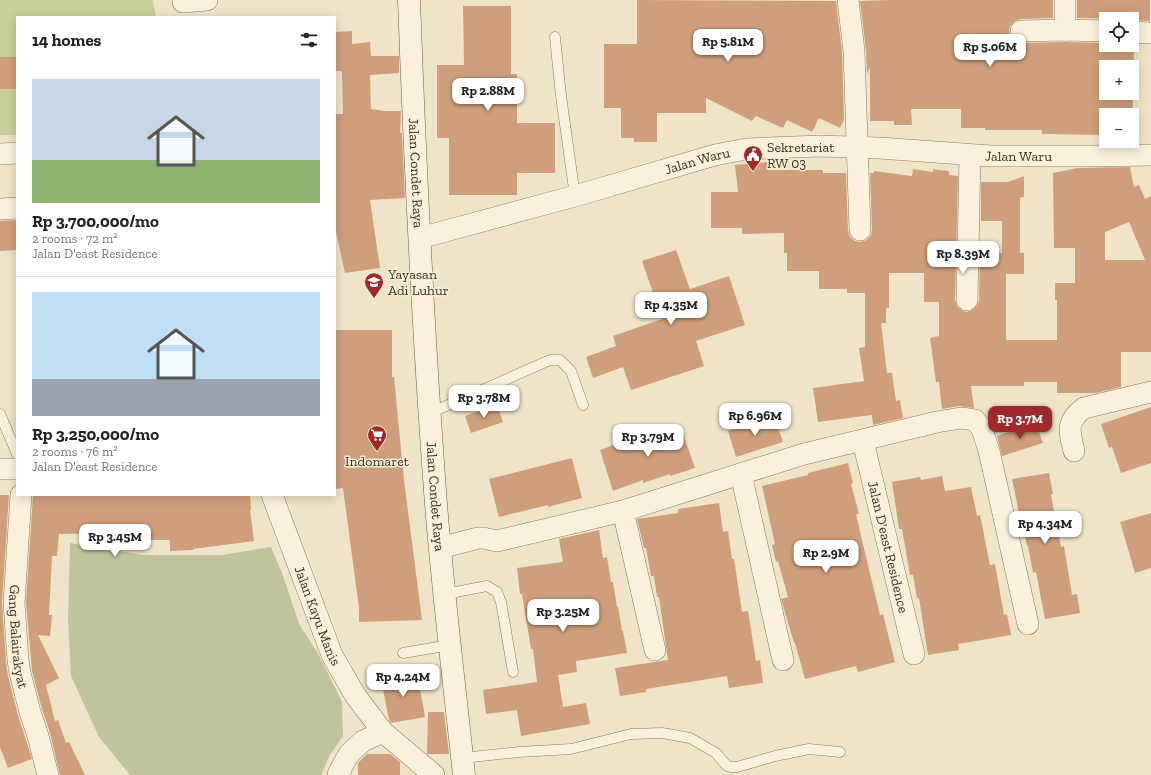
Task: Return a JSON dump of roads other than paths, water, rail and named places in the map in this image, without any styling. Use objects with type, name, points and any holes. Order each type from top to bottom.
[{"type":"street","points":[[184,6],[207,0]]},
{"type":"street","name":"Jalan Condet Raya","points":[[409,0],[430,413],[441,555],[463,766]]},
{"type":"street","points":[[848,0],[854,51],[860,230]]},
{"type":"street","points":[[1065,0],[1065,30]]},
{"type":"street","points":[[1021,31],[1099,31]]},
{"type":"street","points":[[1139,32],[1151,33]]},
{"type":"street","name":"Jalan Waru","points":[[420,238],[575,196],[715,154],[746,149],[820,146],[858,147],[970,155],[1151,155]]},
{"type":"street","points":[[0,154],[16,153]]},
{"type":"street","points":[[967,300],[970,155]]},
{"type":"street","points":[[0,209],[16,208]]},
{"type":"street","points":[[1074,451],[1070,434],[1071,421],[1076,414],[1084,408],[1151,392]]},
{"type":"street","points":[[441,555],[478,538],[497,541],[623,511],[804,454],[937,422],[961,418],[975,420],[982,429],[989,451],[1028,624]]},
{"type":"street","name":"Jalan D'east Residence","points":[[863,441],[914,654]]},
{"type":"street","points":[[0,469],[16,469]]},
{"type":"street","points":[[740,474],[783,660]]},
{"type":"street","name":"Gang Balairakyat","points":[[21,496],[14,603],[18,660],[30,712],[48,775]]},
{"type":"street","name":"Jalan Kayu Manis","points":[[272,496],[332,655],[355,694],[383,732],[434,775]]},
{"type":"street","points":[[623,511],[655,650]]},
{"type":"street","points":[[338,775],[338,772],[349,754],[363,742],[383,732]]},
{"type":"lane","points":[[555,37],[561,96],[575,196]]},
{"type":"lane","points":[[430,413],[550,360],[560,360],[570,371],[583,405]]},
{"type":"lane","points":[[0,414],[16,452]]},
{"type":"lane","points":[[445,594],[487,586],[497,592],[501,602],[513,672]]},
{"type":"lane","points":[[403,653],[450,646]]},
{"type":"lane","points":[[463,766],[519,752],[571,749],[631,734],[662,733],[690,738],[716,753],[727,766],[731,767],[738,767],[763,759],[809,749],[840,752]]},
{"type":"place","name":"Sekretariat RW 03","points":[[753,172]]},
{"type":"place","name":"Yayasan Adi Luhur","points":[[374,299]]},
{"type":"place","name":"Indomaret","points":[[377,452]]}]
